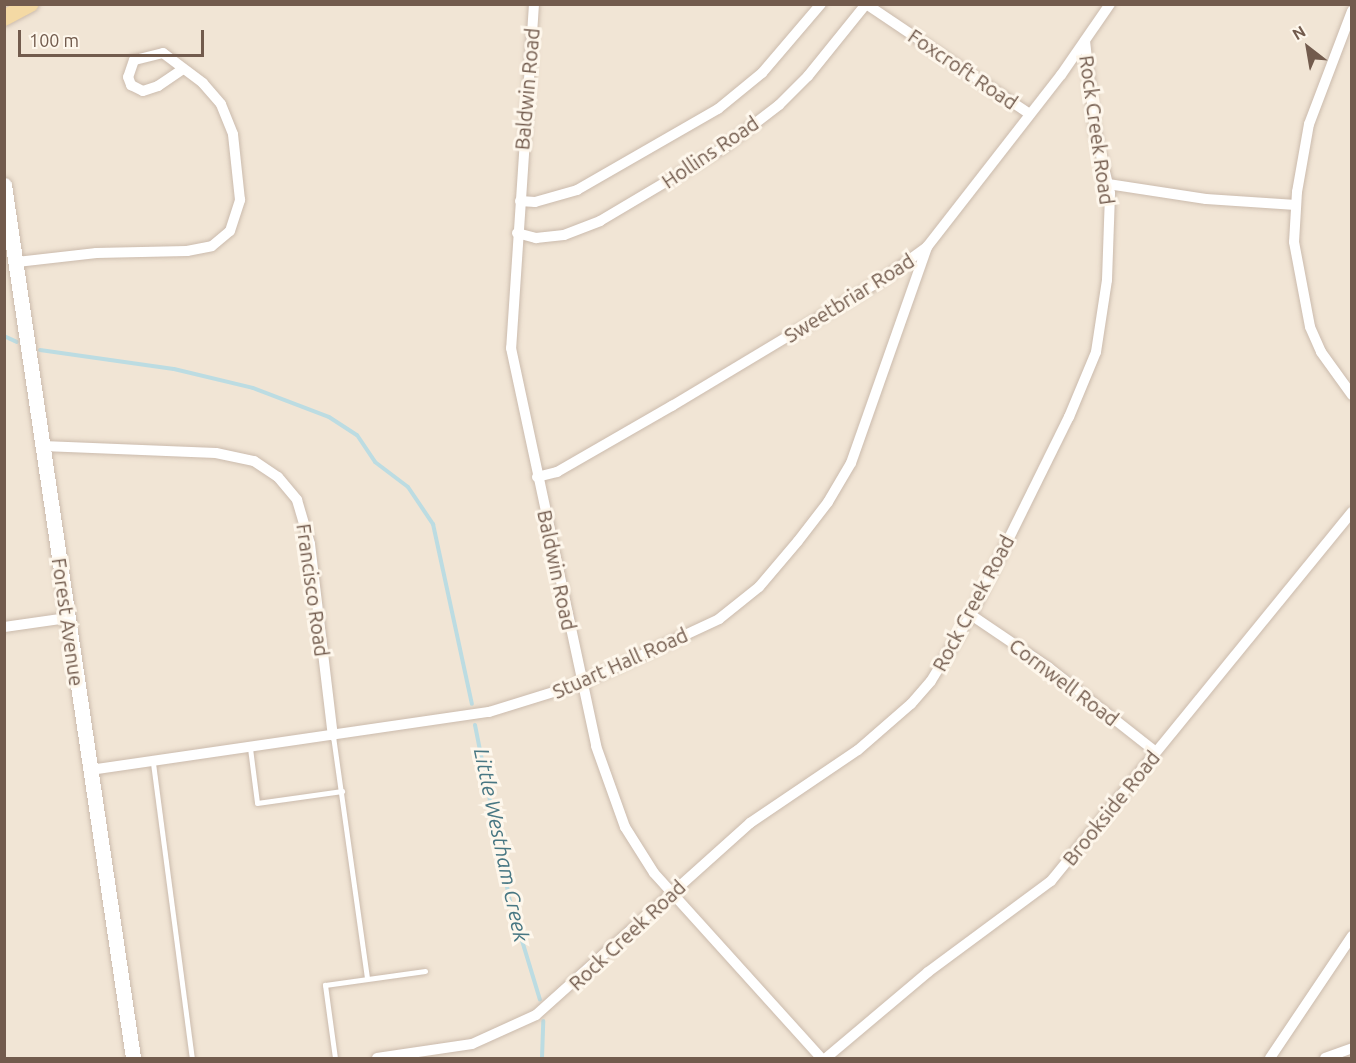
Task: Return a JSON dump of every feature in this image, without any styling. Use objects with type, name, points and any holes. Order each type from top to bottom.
[{"type":"main road","points":[[4,18],[30,4]]},
{"type":"main road","name":"Forest Avenue","points":[[4,185],[133,1059]]},
{"type":"street","name":"Baldwin Road","points":[[534,4],[511,348],[582,683],[607,786],[625,827],[670,895],[821,1059]]},
{"type":"street","name":"Hollins Road","points":[[520,201],[535,202],[577,190],[718,109],[762,73],[821,4]]},
{"type":"street","name":"Sweetbriar Road","points":[[537,477],[557,472],[682,400],[880,281],[927,247],[1085,41],[1110,4]]},
{"type":"street","name":"Hollins Road","points":[[517,233],[545,238],[582,228],[723,148],[808,76],[866,5]]},
{"type":"street","name":"Foxcroft Road","points":[[866,5],[1030,114]]},
{"type":"street","points":[[1352,11],[1308,124],[1296,205],[1298,274],[1310,327],[1326,359],[1352,395]]},
{"type":"street","name":"Rock Creek Road","points":[[376,1059],[472,1044],[511,1029],[564,993],[750,823],[888,726],[931,681],[970,615],[1069,417],[1096,352],[1107,280],[1108,184],[1095,130],[1085,41]]},
{"type":"street","points":[[17,262],[96,253],[187,251],[212,246],[230,231],[240,200],[233,134],[213,93],[164,53],[154,52],[134,60],[128,77],[131,85],[143,90],[158,86],[183,69]]},
{"type":"street","points":[[1108,184],[1206,199],[1296,205]]},
{"type":"street","name":"Stuart Hall Road","points":[[90,770],[153,763],[489,712],[582,683],[719,619],[759,587],[798,541],[828,502],[851,463],[927,247]]},
{"type":"street","name":"Francisco Road","points":[[43,447],[216,453],[254,460],[278,477],[297,500],[310,544],[333,736]]},
{"type":"street","name":"Brookside Road","points":[[826,1059],[936,965],[1051,881],[1352,512]]},
{"type":"street","name":"Cornwell Road","points":[[970,615],[1048,667],[1156,752]]},
{"type":"street","points":[[4,627],[67,618]]},
{"type":"street","points":[[1270,1059],[1352,936]]},
{"type":"street","points":[[1325,1059],[1352,1048]]},
{"type":"lane","points":[[333,736],[367,979]]},
{"type":"lane","points":[[250,748],[257,803],[342,791]]},
{"type":"lane","points":[[153,763],[192,1059]]},
{"type":"lane","points":[[335,1059],[325,985],[425,971]]},
{"type":"shaded area","points":[[5,5],[1351,5],[1351,1058],[5,1058]]},
{"type":"waterway","name":"Little Westham Creek","points":[[4,336],[17,342]]},
{"type":"waterway","name":"Little Westham Creek","points":[[40,350],[174,369],[253,388],[329,417],[357,435],[375,462],[408,487],[433,524],[472,704]]},
{"type":"waterway","name":"Little Westham Creek","points":[[475,725],[510,901],[540,1000]]},
{"type":"waterway","name":"Little Westham Creek","points":[[542,1058],[543,1021]]}]
